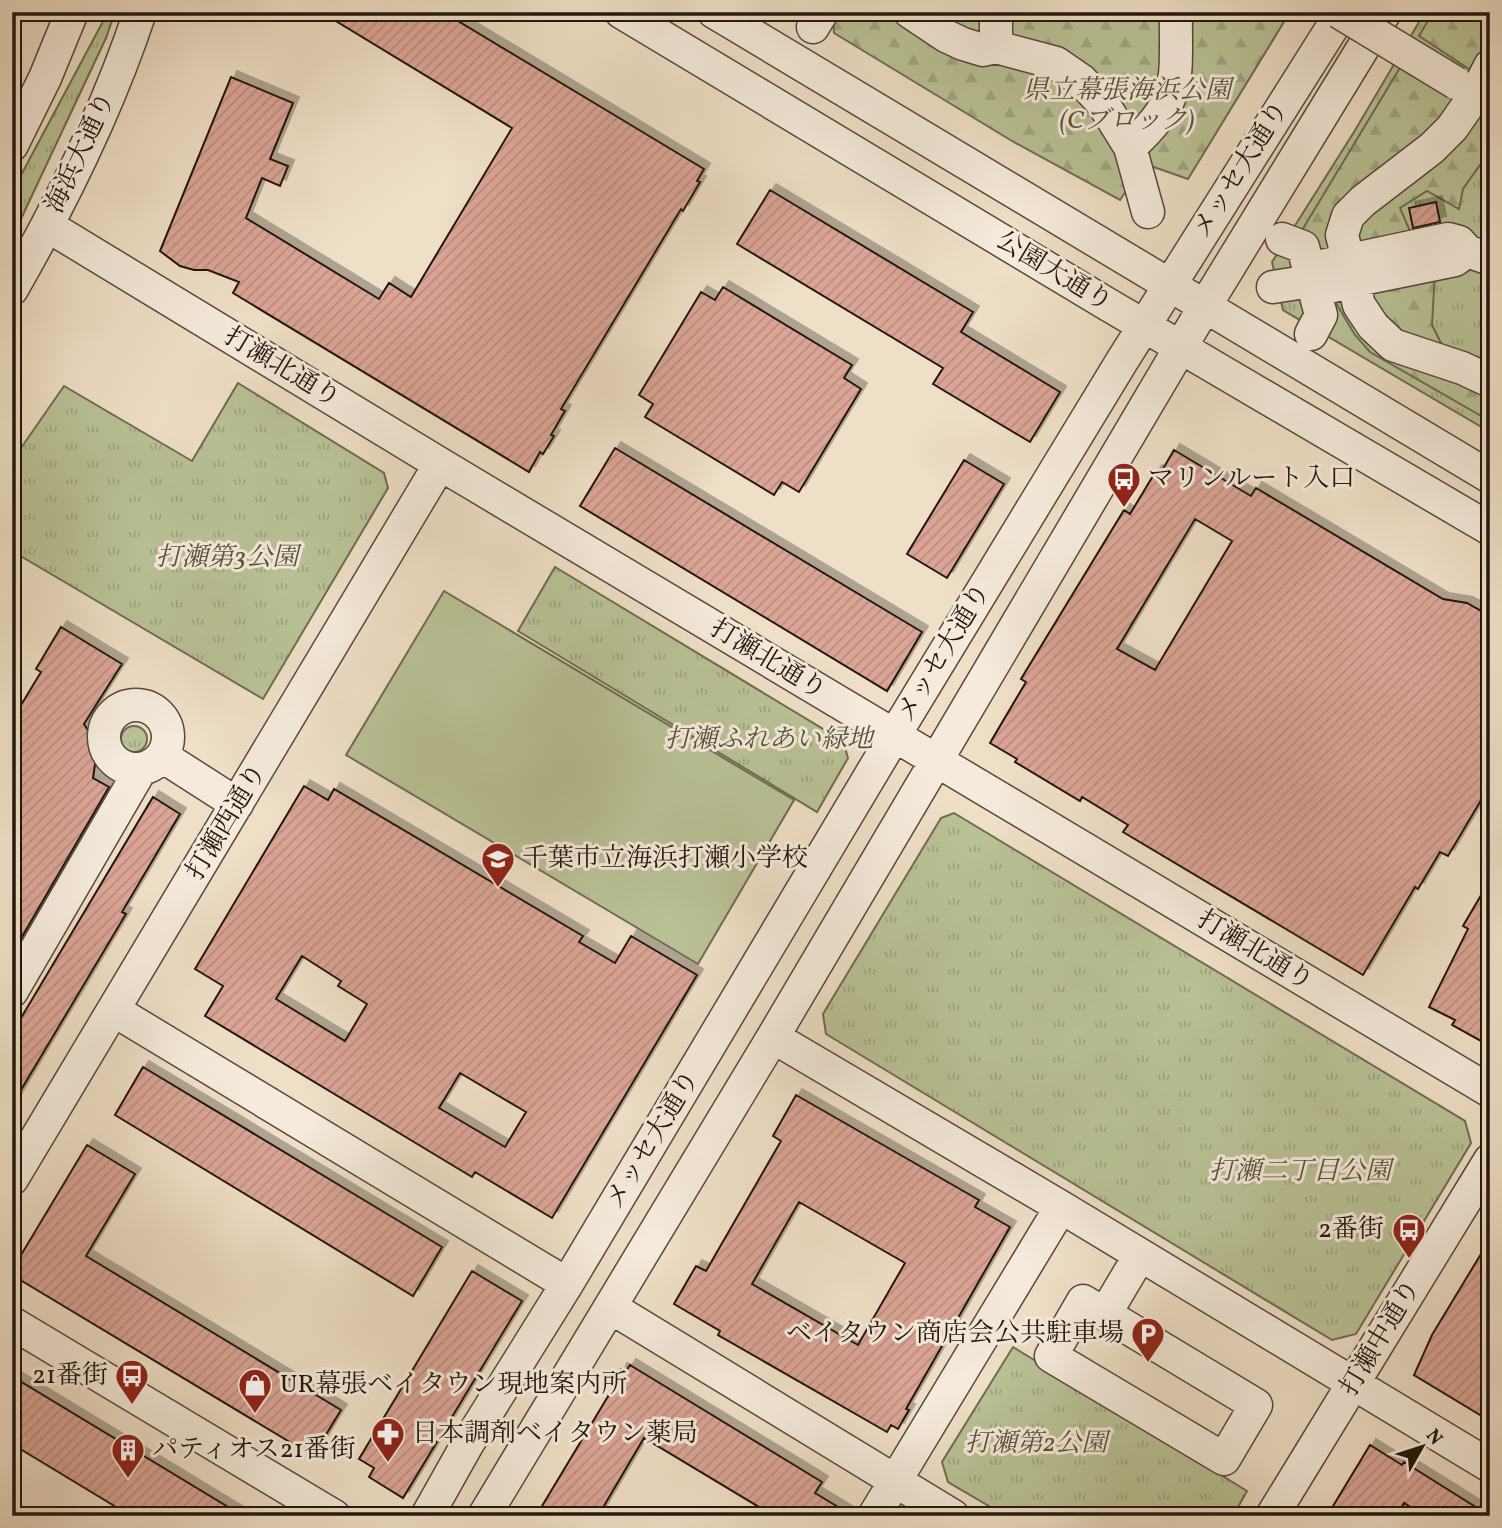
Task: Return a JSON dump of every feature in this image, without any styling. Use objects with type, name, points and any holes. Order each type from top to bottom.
[{"type":"street","points":[[12,145],[45,78],[72,12]]},
{"type":"street","name":"海浜大通り","points":[[12,289],[48,226],[102,111],[140,12]]},
{"type":"street","name":"公園大通り","points":[[621,12],[1143,326],[1490,529]]},
{"type":"street","name":"公園大通り","points":[[714,12],[1490,477]]},
{"type":"street","points":[[910,12],[963,44],[983,50],[996,47],[1056,63],[1082,81],[1104,105],[1130,147],[1148,212]]},
{"type":"street","points":[[996,12],[996,47]]},
{"type":"street","points":[[1130,147],[1149,130],[1168,103],[1177,67],[1176,12]]},
{"type":"street","points":[[1341,12],[1474,94]]},
{"type":"street","name":"メッセ大通り","points":[[427,1516],[468,1443],[567,1284],[894,736],[1143,326],[1341,12]]},
{"type":"street","name":"メッセ大通り","points":[[484,1516],[773,1037],[1205,306],[1385,12]]},
{"type":"street","points":[[1490,66],[1452,128],[1432,148],[1363,201],[1348,216],[1342,235],[1359,304],[1373,326],[1393,345],[1462,368],[1490,381]]},
{"type":"street","name":"打瀬北通り","points":[[48,226],[440,464],[1490,1091]]},
{"type":"street","points":[[1282,239],[1303,247],[1321,315],[1311,334]]},
{"type":"street","points":[[1273,287],[1349,271],[1455,260],[1478,255]]},
{"type":"street","name":"打瀬西通り","points":[[15,1170],[115,1011],[440,464]]},
{"type":"street","points":[[12,991],[151,763],[237,804]]},
{"type":"street","points":[[115,1011],[567,1284]]},
{"type":"street","points":[[773,1037],[1490,1465]]},
{"type":"street","name":"打瀬中通り","points":[[1272,1516],[1490,1160]]},
{"type":"street","points":[[874,1516],[1061,1207]]},
{"type":"street","points":[[1099,1311],[1134,1251]]},
{"type":"street","points":[[1083,1301],[1099,1311],[1256,1405],[1224,1459],[1051,1356],[1083,1301]]},
{"type":"street","points":[[610,1307],[953,1516]]},
{"type":"street","points":[[12,1323],[334,1516]]},
{"type":"green space","points":[[108,12],[115,12],[106,38],[12,238],[12,192]]},
{"type":"green space","name":"県立幕張海浜公園 (Cブロック)","points":[[837,12],[1290,12],[1188,179],[1145,164],[1120,200],[1012,141],[834,33],[833,18]]},
{"type":"green space","points":[[1425,12],[1490,12],[1490,432],[1283,310],[1272,262]]},
{"type":"green space","points":[[1433,12],[1490,12],[1490,55],[1472,71],[1419,36]]},
{"type":"green space","points":[[1404,61],[1490,101],[1490,164],[1480,165],[1463,189],[1459,209],[1427,191],[1400,208],[1410,231],[1310,253],[1298,237]]},
{"type":"green space","points":[[1435,272],[1432,325],[1446,353],[1490,373],[1490,421],[1370,352],[1355,335],[1331,295]]},
{"type":"green space","name":"打瀬第3公園","points":[[238,383],[384,473],[388,488],[263,699],[12,551],[12,461],[64,386],[192,461]]},
{"type":"green space","name":"打瀬ふれあい緑地","points":[[555,567],[843,741],[848,758],[817,812],[518,631]]},
{"type":"green space","points":[[444,591],[794,800],[698,964],[346,755]]},
{"type":"green space","points":[[134,726],[144,729],[147,739],[144,749],[134,752],[124,749],[121,739],[124,729]]},
{"type":"green space","name":"打瀬二丁目公園","points":[[954,813],[1465,1121],[1471,1143],[1356,1334],[1332,1340],[826,1034],[823,1014],[941,818]]},
{"type":"green space","name":"打瀬第2公園","points":[[1013,1347],[1247,1491],[1233,1516],[1006,1516],[948,1482],[942,1462]]},
{"type":"building","points":[[321,12],[443,12],[704,169],[697,181],[700,182],[683,211],[681,209],[561,409],[565,411],[551,435],[554,436],[543,454],[540,452],[529,472],[233,293],[239,282],[208,270],[180,266],[160,251],[231,77],[293,103],[270,159],[288,166],[280,186],[262,178],[246,218],[379,299],[389,283],[411,297],[512,128]]},
{"type":"building","points":[[770,190],[973,312],[961,332],[1060,392],[1030,442],[933,384],[943,368],[737,244]]},
{"type":"building","points":[[1436,202],[1440,222],[1413,228],[1409,208]]},
{"type":"building","points":[[723,287],[852,365],[844,378],[861,389],[799,492],[782,482],[774,495],[645,417],[653,404],[639,395],[701,292],[715,300]]},
{"type":"building","points":[[615,448],[922,632],[887,691],[580,506]]},
{"type":"building","points":[[1174,450],[1251,496],[1256,488],[1443,599],[1467,603],[1490,616],[1490,785],[1448,856],[1440,852],[1418,889],[1415,887],[1363,975],[1123,832],[1128,825],[1082,797],[1080,801],[1015,762],[1017,759],[990,743],[1026,682],[1021,679],[1124,510],[1130,514],[1156,471],[1160,474]],"holes":[[[1195,519],[1232,541],[1155,670],[1117,649]]]},
{"type":"building","points":[[964,460],[1004,484],[947,578],[907,554]]},
{"type":"building","points":[[61,627],[122,664],[84,724],[95,742],[97,751],[93,778],[109,787],[12,954],[12,720],[41,672],[36,669]]},
{"type":"building","points":[[304,786],[328,800],[334,789],[583,936],[579,942],[615,963],[631,936],[697,975],[552,1218],[475,1172],[472,1177],[205,1016],[223,986],[195,969]],"holes":[[[302,956],[341,981],[338,986],[367,1004],[345,1041],[276,999]],[[460,1073],[526,1112],[505,1147],[439,1108]]]},
{"type":"building","points":[[153,797],[180,814],[122,912],[126,914],[12,1105],[12,1033]]},
{"type":"building","points":[[1490,880],[1490,1046],[1452,1025],[1455,1020],[1429,1007],[1468,929],[1463,926]]},
{"type":"building","points":[[143,1067],[442,1247],[413,1296],[115,1115]]},
{"type":"building","points":[[796,1095],[979,1200],[975,1207],[1010,1227],[906,1409],[909,1410],[898,1429],[891,1425],[887,1432],[718,1335],[720,1331],[674,1304],[696,1266],[706,1271],[781,1141],[773,1136]],"holes":[[[799,1202],[905,1263],[858,1345],[752,1284]]]},
{"type":"building","points":[[87,1145],[135,1174],[86,1256],[341,1410],[313,1456],[12,1275],[12,1270]]},
{"type":"building","points":[[1490,1239],[1490,1421],[1414,1375],[1432,1335]]},
{"type":"building","points":[[472,1271],[522,1301],[403,1498],[369,1477],[374,1468],[359,1459]]},
{"type":"building","points":[[630,1365],[822,1482],[815,1493],[853,1516],[774,1516],[644,1438],[598,1516],[536,1516],[616,1383],[621,1369],[626,1371]]},
{"type":"building","name":"パティオス21番街","points":[[12,1377],[243,1516],[131,1516],[12,1444]]},
{"type":"building","points":[[1370,1445],[1402,1465],[1404,1462],[1490,1516],[1425,1516],[1404,1503],[1396,1516],[1327,1516]]},
{"type":"place","name":"マリンルート入口","points":[[1124,509]]},
{"type":"place","name":"千葉市立海浜打瀬小学校","points":[[498,889]]},
{"type":"place","name":"2番街","points":[[1409,1260]]},
{"type":"place","name":"ベイタウン商店会公共駐車場","points":[[1148,1364]]},
{"type":"place","name":"21番街","points":[[132,1406]]},
{"type":"place","name":"UR幕張ベイタウン現地案内所","points":[[255,1415]]},
{"type":"place","name":"日本調剤ベイタウン薬局","points":[[388,1464]]},
{"type":"place","name":"パティオス21番街","points":[[128,1480]]}]
